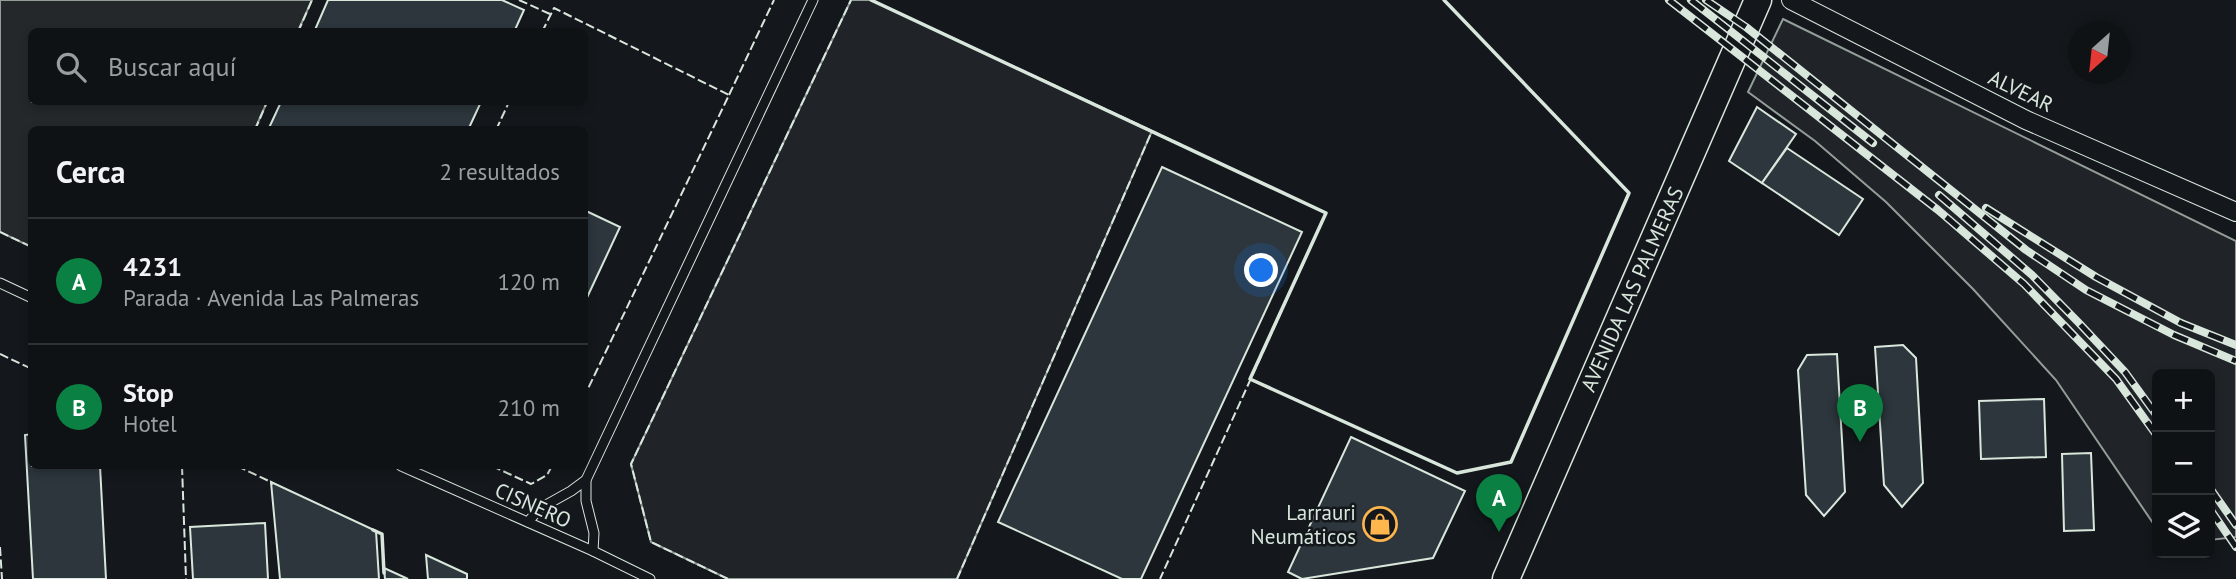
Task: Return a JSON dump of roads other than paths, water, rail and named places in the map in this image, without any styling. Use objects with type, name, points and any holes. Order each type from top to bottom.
[{"type":"main road","name":"AVENIDA LAS PALMERAS","points":[[1506,579],[1758,0]]},
{"type":"street","name":"ALVEAR","points":[[1791,0],[2026,120],[2236,212]]},
{"type":"lane","points":[[593,551],[594,533],[586,501],[586,480],[813,0]]},
{"type":"lane","points":[[0,283],[28,296]]},
{"type":"lane","name":"CISNERO","points":[[408,469],[650,579]]},
{"type":"lane","points":[[528,522],[538,509],[586,480]]},
{"type":"railway","points":[[1669,0],[1938,210],[2024,284],[2116,379],[2154,432]]},
{"type":"railway","points":[[1691,0],[1873,143]]},
{"type":"railway","points":[[1706,0],[1746,27],[2026,250],[2086,290],[2174,335],[2236,361]]},
{"type":"railway","points":[[1939,195],[2032,275],[2125,372],[2152,409]]},
{"type":"railway","points":[[1986,208],[2096,277],[2181,323],[2236,345]]},
{"type":"railway","points":[[2215,495],[2236,525]]},
{"type":"railway","points":[[2215,516],[2236,547]]},
{"type":"place","name":"Stop","points":[[1860,442]]},
{"type":"place","name":"Larrauri Neumáticos","points":[[1380,524]]},
{"type":"place","name":"4231","points":[[1499,532]]}]
